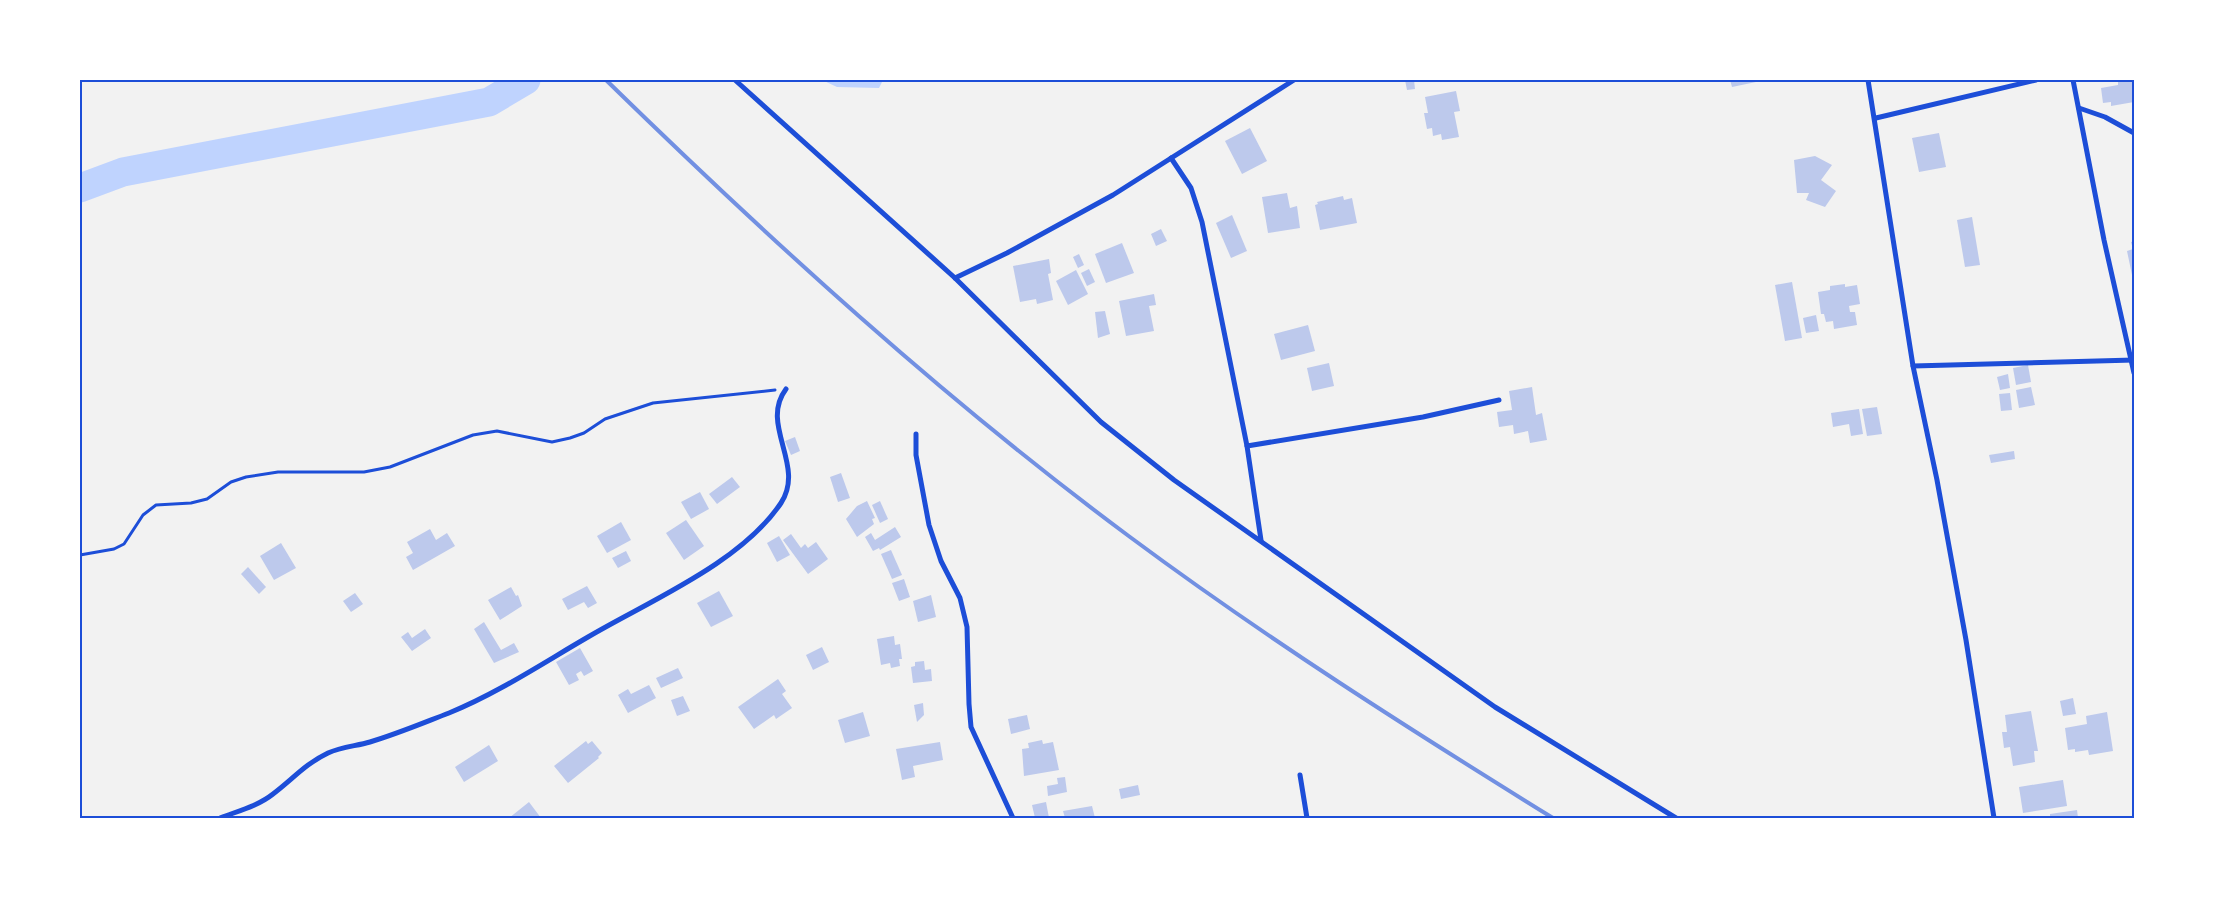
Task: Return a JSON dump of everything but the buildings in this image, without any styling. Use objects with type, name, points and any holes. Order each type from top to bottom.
[{"type":"street","points":[[736,80],[955,278],[1101,422],[1174,480],[1495,706],[1676,818]]},
{"type":"street","points":[[955,278],[1007,253],[1112,196],[1294,80]]},
{"type":"street","points":[[1868,80],[1876,118],[1888,215],[1913,366],[1966,640],[1994,818]]},
{"type":"street","points":[[1876,118],[2036,80]]},
{"type":"street","points":[[2073,80],[2104,240],[2133,360],[2134,373]]},
{"type":"street","points":[[2079,108],[2105,117],[2134,133]]},
{"type":"street","points":[[1171,158],[1191,188],[1202,222],[1247,446],[1261,540]]},
{"type":"street","points":[[1913,366],[2133,360]]},
{"type":"street","points":[[220,818],[255,804],[272,794],[309,762],[331,752],[370,742],[419,725],[484,696],[701,574],[744,542],[764,524],[780,504],[788,490],[789,476],[776,412],[779,398],[786,390]]},
{"type":"street","points":[[1247,446],[1423,417],[1499,400]]},
{"type":"street","points":[[916,434],[916,455],[929,525],[941,561],[960,598],[967,626],[968,704],[971,727],[1013,818]]},
{"type":"street","points":[[1300,775],[1307,818]]},
{"type":"path","points":[[80,555],[114,550],[124,544],[142,515],[156,505],[191,503],[207,499],[231,482],[246,477],[278,472],[364,472],[390,467],[473,435],[497,431],[552,442],[584,433],[605,419],[653,403],[713,397],[747,391],[786,390]]},
{"type":"water","points":[[822,80],[883,80],[879,88],[837,87]]},
{"type":"waterway","points":[[80,188],[123,172],[489,102],[526,80]]},
{"type":"railway","points":[[606,80],[732,200],[861,318],[993,430],[1061,484],[1181,574],[1286,647],[1445,751],[1553,818]]}]
